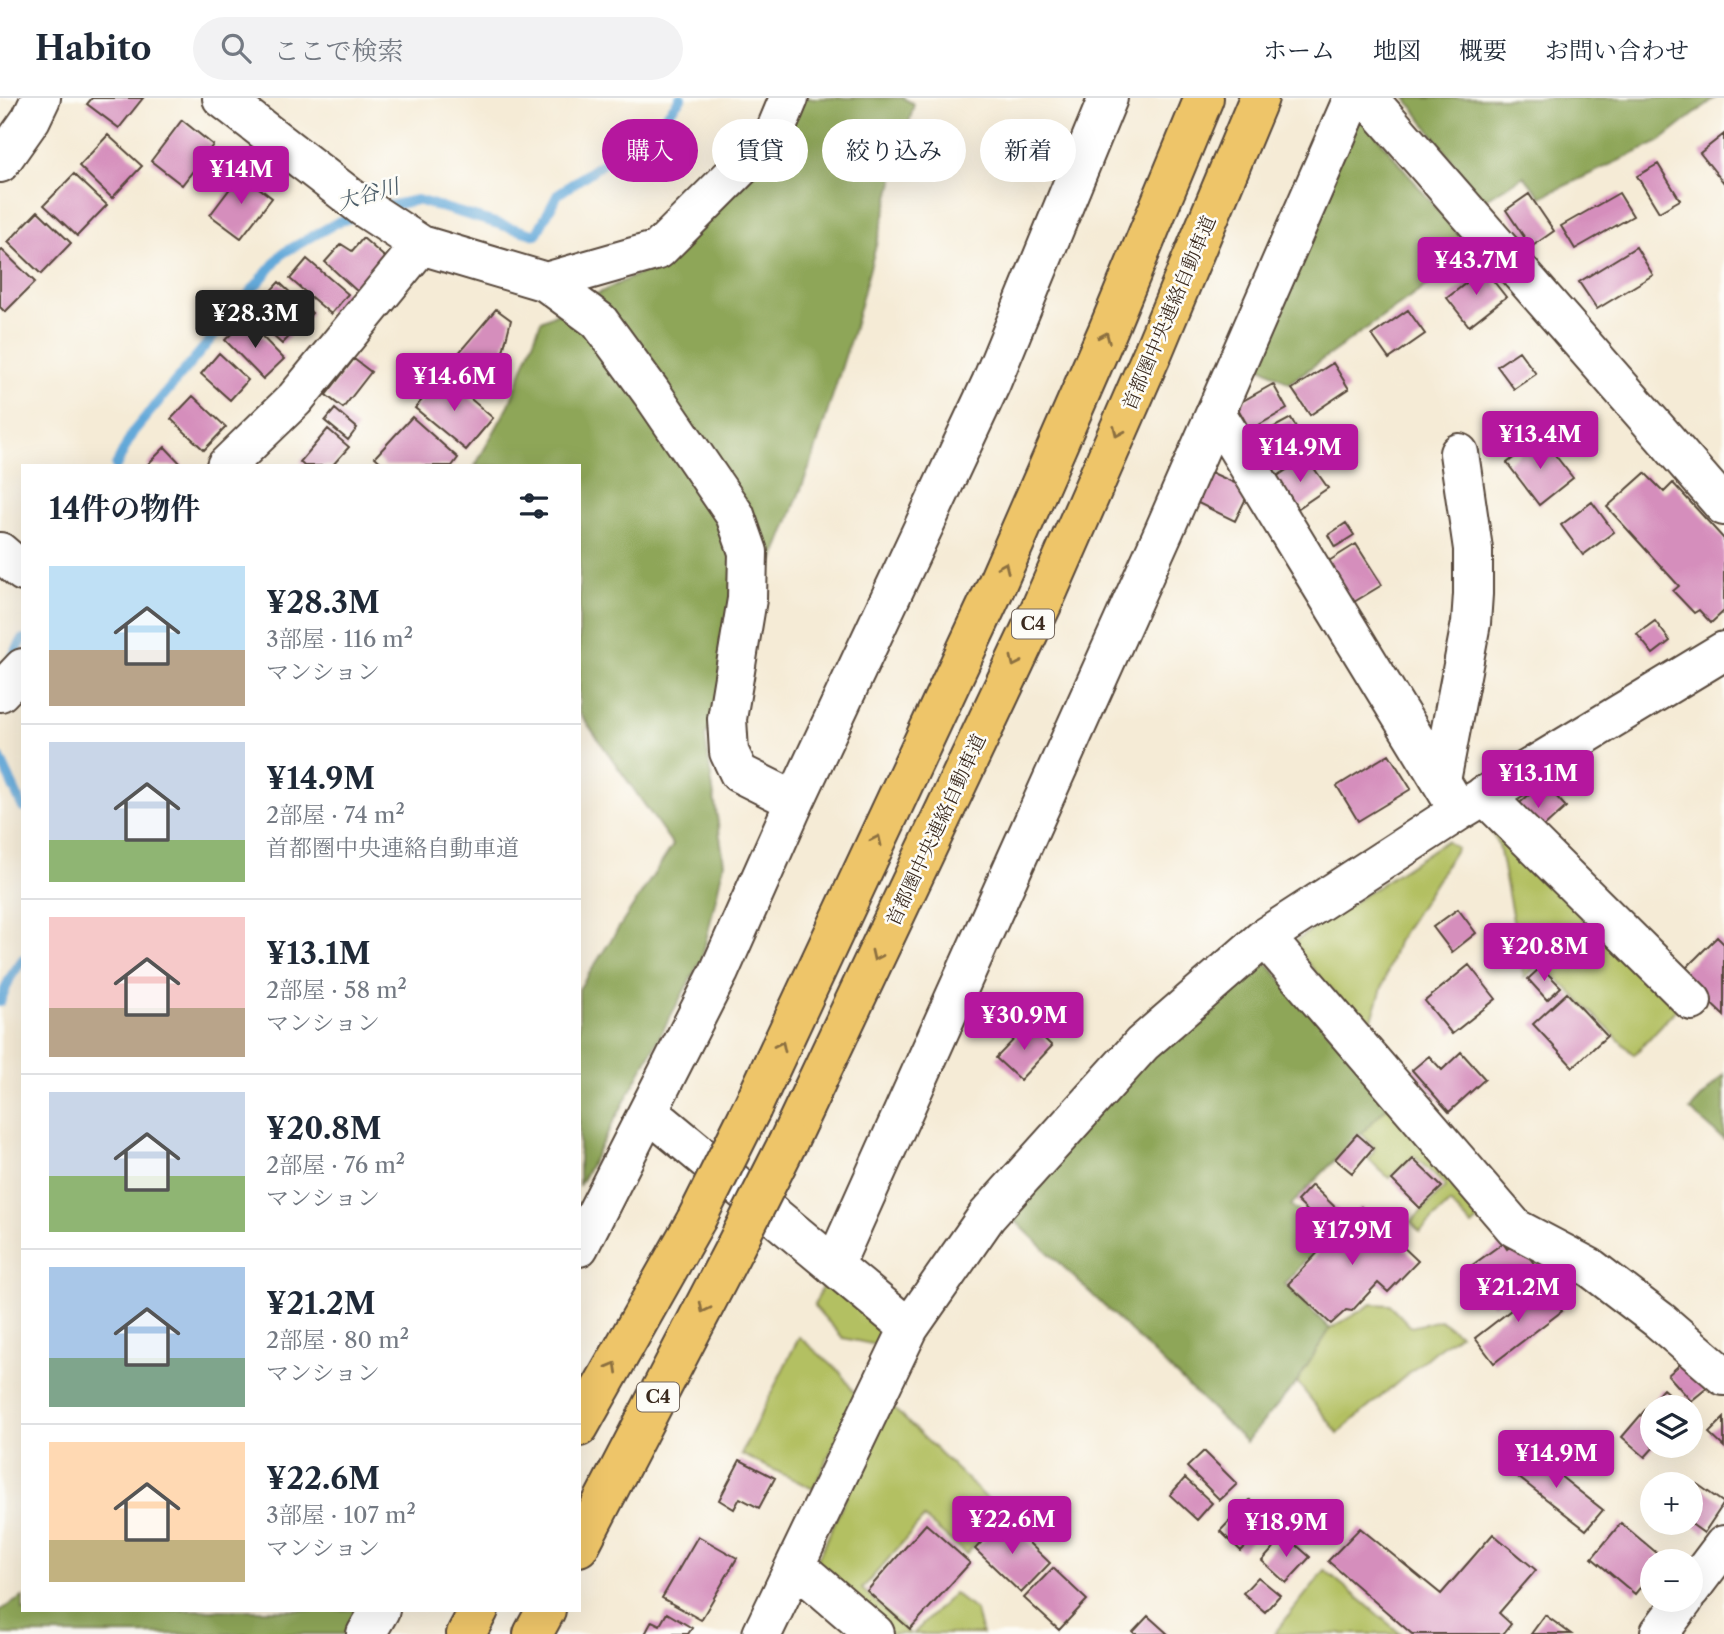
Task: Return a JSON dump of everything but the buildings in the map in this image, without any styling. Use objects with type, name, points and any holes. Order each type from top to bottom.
[{"type":"highway","name":"C4","points":[[581,1423],[696,1220],[752,1108],[996,586],[1108,330],[1204,98]]},
{"type":"highway","name":"首都圏中央連絡自動車道","points":[[581,1542],[788,1142],[1042,605],[1159,340],[1259,98]]},
{"type":"highway","points":[[466,1634],[478,1612]]},
{"type":"highway","points":[[533,1634],[545,1612]]},
{"type":"street","points":[[0,163],[31,119],[41,98]]},
{"type":"street","points":[[222,98],[363,206],[421,245],[546,282],[600,321],[735,515],[748,552],[747,599],[727,719],[729,752],[739,773],[796,801]]},
{"type":"street","points":[[546,282],[658,250],[774,134],[789,98]]},
{"type":"street","points":[[581,1243],[719,972],[991,383],[1108,98]]},
{"type":"street","points":[[834,1266],[1216,413],[1353,98]]},
{"type":"street","points":[[1368,98],[1724,506]]},
{"type":"street","points":[[228,464],[295,399],[421,245]]},
{"type":"street","points":[[1216,413],[1461,795],[1692,1001]]},
{"type":"street","points":[[1459,453],[1473,549],[1473,594],[1461,795]]},
{"type":"street","points":[[0,552],[21,570]]},
{"type":"street","points":[[762,1634],[909,1328],[987,1216],[1142,1044],[1265,937],[1461,795],[1724,651]]},
{"type":"street","points":[[0,692],[21,670]]},
{"type":"street","points":[[1265,937],[1515,1228],[1591,1268],[1659,1320],[1724,1376]]},
{"type":"street","points":[[649,1112],[909,1328]]},
{"type":"street","points":[[1703,1573],[1724,1545]]},
{"type":"street","points":[[796,1566],[874,1634]]},
{"type":"street","points":[[366,1634],[379,1612]]},
{"type":"street","points":[[1663,1634],[1660,1632],[1675,1612]]},
{"type":"green space","points":[[804,98],[903,98],[914,104],[910,119],[822,119],[822,182],[893,182],[853,331],[813,458],[705,737],[724,863],[702,958],[581,1182],[581,986],[673,845],[581,715],[581,464],[476,464],[509,405],[541,321],[659,264],[731,182],[808,182],[808,119],[786,119]]},
{"type":"green space","points":[[1406,98],[1715,98],[1659,142],[1541,197],[1524,176],[1482,201]]},
{"type":"green space","points":[[1355,109],[1473,253],[1289,383],[1253,362]]},
{"type":"green space","points":[[1486,822],[1681,1004],[1634,1055],[1541,962],[1524,978],[1499,846]]},
{"type":"green space","points":[[1446,841],[1457,848],[1397,942],[1368,1031],[1291,944]]},
{"type":"green space","points":[[1263,959],[1392,1102],[1291,1205],[1326,1237],[1285,1284],[1330,1329],[1297,1382],[1246,1442],[1006,1212],[1137,1068]]},
{"type":"green space","points":[[1724,1074],[1724,1140],[1690,1110]]},
{"type":"green space","points":[[1392,1102],[1487,1212],[1472,1226],[1450,1203],[1420,1232],[1411,1222],[1446,1186],[1414,1156],[1389,1178],[1369,1160],[1375,1148],[1360,1132]]},
{"type":"green space","points":[[827,1275],[885,1331],[876,1345],[843,1338],[814,1306]]},
{"type":"green space","points":[[1372,1304],[1390,1305],[1411,1327],[1440,1320],[1459,1334],[1338,1433],[1297,1382],[1330,1329]]},
{"type":"green space","points":[[799,1337],[840,1372],[857,1397],[813,1489],[741,1454]]},
{"type":"green space","points":[[889,1404],[1003,1514],[966,1554],[924,1518],[862,1589],[910,1634],[890,1634],[813,1569]]},
{"type":"green space","points":[[1325,1570],[1401,1634],[1274,1634]]},
{"type":"green space","points":[[954,1593],[976,1611],[982,1634],[913,1634]]},
{"type":"green space","points":[[21,1598],[21,1612],[355,1612],[344,1634],[0,1634],[0,1610]]},
{"type":"waterway","name":"大谷川","points":[[383,207],[417,200],[536,235],[558,194],[666,116],[681,98]]},
{"type":"waterway","name":"大谷川","points":[[117,464],[133,432],[283,253],[338,222],[359,215]]},
{"type":"waterway","name":"大谷川","points":[[11,660],[21,642]]},
{"type":"waterway","name":"大谷川","points":[[0,758],[21,804]]},
{"type":"waterway","name":"大谷川","points":[[0,1002],[10,978],[21,962]]}]
